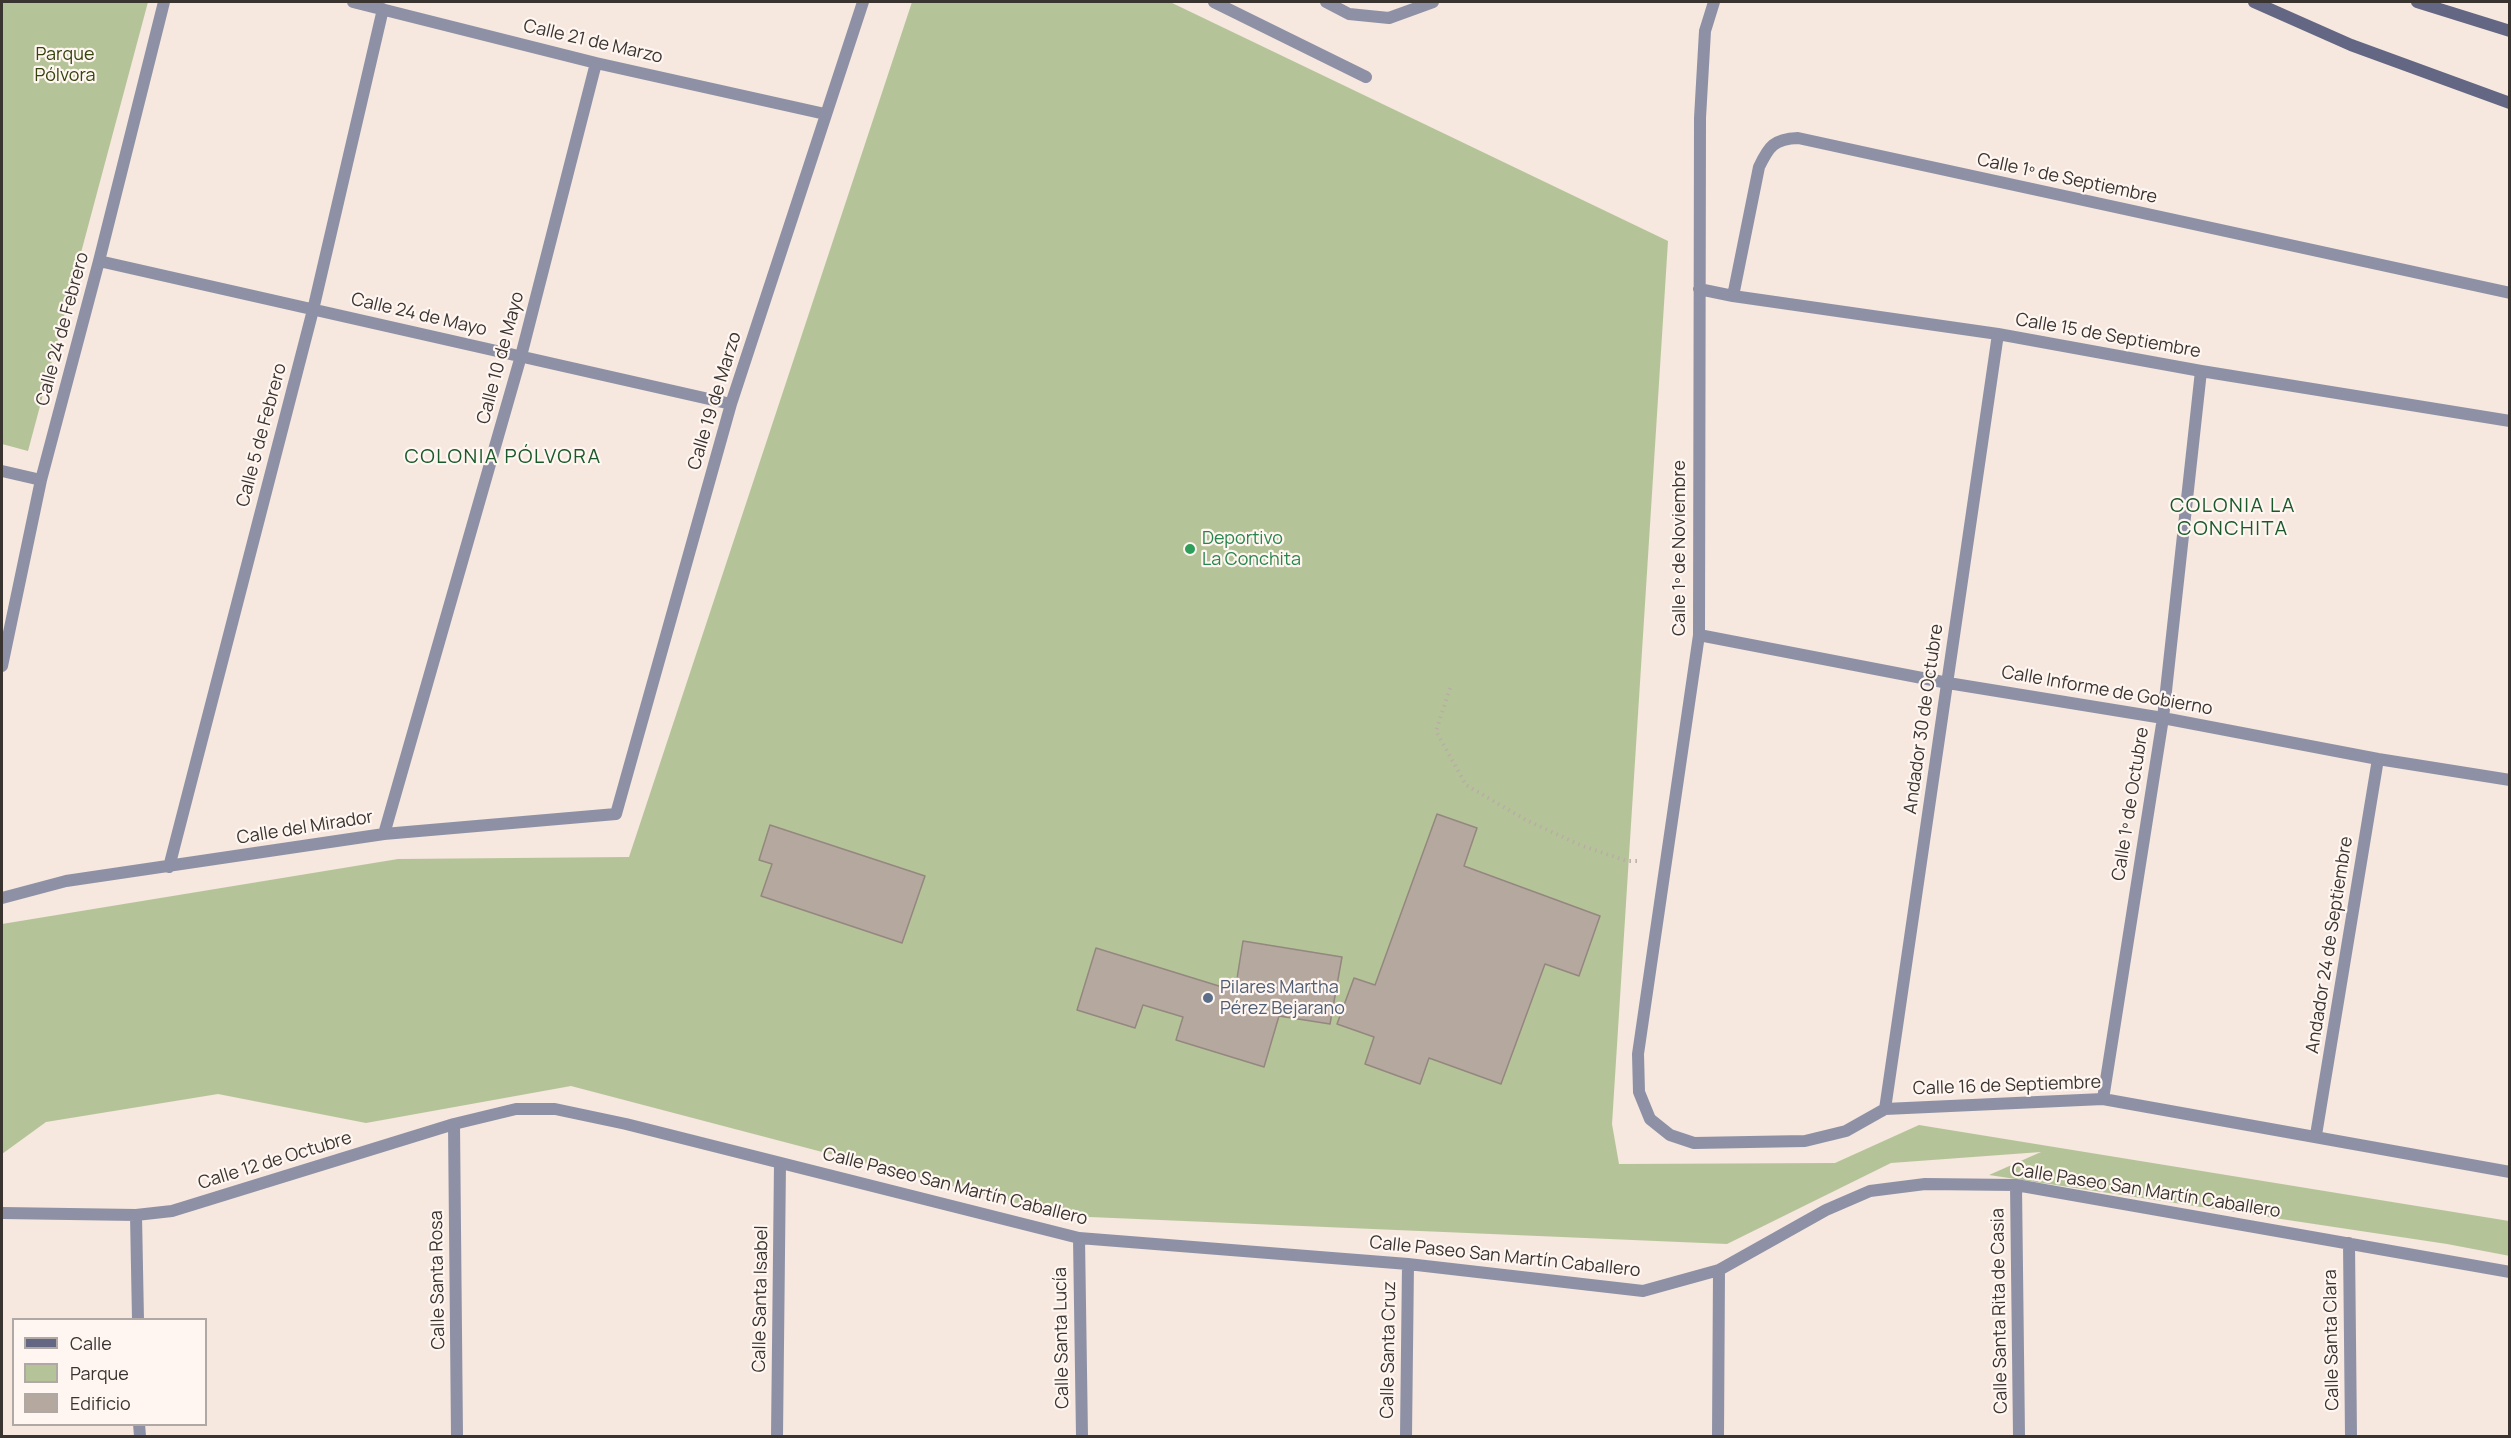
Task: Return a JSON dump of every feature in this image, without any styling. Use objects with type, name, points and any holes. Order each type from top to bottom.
[{"type":"main road","points":[[2254,2],[2351,45],[2510,103]]},
{"type":"main road","points":[[2417,2],[2510,31]]},
{"type":"street","name":"Calle 24 de Febrero","points":[[2,666],[41,480],[164,2]]},
{"type":"street","name":"Calle 21 de Marzo","points":[[353,2],[596,63],[825,114]]},
{"type":"street","name":"Calle 19 de Marzo","points":[[616,814],[731,404],[863,2]]},
{"type":"street","points":[[1214,2],[1366,77]]},
{"type":"street","points":[[1326,2],[1349,14],[1389,18],[1433,2]]},
{"type":"street","name":"Calle 1º de Noviembre","points":[[1639,1092],[1638,1054],[1699,635],[1700,118],[1705,31],[1714,2]]},
{"type":"street","name":"Calle 5 de Febrero","points":[[169,867],[313,310],[383,9]]},
{"type":"street","name":"Calle 10 de Mayo","points":[[384,834],[521,356],[596,63]]},
{"type":"street","name":"Calle 1º de Septiembre","points":[[1733,296],[1760,166],[1768,148],[1782,139],[1798,138],[2510,293]]},
{"type":"street","name":"Calle 24 de Mayo","points":[[99,261],[731,404]]},
{"type":"street","name":"Calle 15 de Septiembre","points":[[1699,289],[1733,296],[1998,334],[2201,371],[2510,421]]},
{"type":"street","name":"Andador 30 de Octubre","points":[[1885,1109],[1998,334]]},
{"type":"street","name":"Calle 1º de Octubre","points":[[2103,1099],[2163,718],[2201,371]]},
{"type":"street","points":[[2,471],[41,480]]},
{"type":"street","name":"Calle Informe de Gobierno","points":[[1699,635],[1948,683],[2163,718],[2378,759],[2510,780]]},
{"type":"street","name":"Andador 24 de Septiembre","points":[[2316,1135],[2378,759]]},
{"type":"street","name":"Calle del Mirador","points":[[2,898],[66,881],[384,834],[616,814]]},
{"type":"street","name":"Calle 16 de Septiembre","points":[[1639,1092],[1650,1119],[1670,1135],[1694,1143],[1805,1141],[1846,1131],[1885,1109],[2103,1099],[2316,1135],[2510,1172]]},
{"type":"street","name":"Calle 12 de Octubre","points":[[2,1213],[136,1215],[172,1211],[454,1124],[516,1108],[555,1109]]},
{"type":"street","name":"Calle Paseo San Martín Caballero","points":[[555,1109],[626,1124],[1079,1238],[1408,1264],[1643,1291],[1719,1270],[1826,1210],[1870,1191],[1925,1184],[2016,1185],[2510,1272]]},
{"type":"street","name":"Calle Santa Rosa","points":[[454,1124],[457,1437]]},
{"type":"street","name":"Calle Santa Isabel","points":[[777,1437],[780,1163]]},
{"type":"street","name":"Calle Santa Rita de Casia","points":[[2016,1185],[2019,1437]]},
{"type":"street","points":[[136,1215],[138,1318]]},
{"type":"street","name":"Calle Santa Lucía","points":[[1079,1238],[1082,1437]]},
{"type":"street","name":"Calle Santa Clara","points":[[2349,1243],[2351,1437]]},
{"type":"street","name":"Calle Santa Cruz","points":[[1406,1437],[1408,1264]]},
{"type":"street","points":[[1718,1437],[1719,1270]]},
{"type":"path","points":[[1450,688],[1436,731],[1466,785],[1526,820],[1580,845],[1627,861],[1666,860]]},
{"type":"green space","name":"Parque Pólvora","points":[[2,2],[148,2],[28,451],[2,444]]},
{"type":"green space","name":"Deportivo La Conchita","points":[[912,2],[1170,2],[1668,241],[1612,1124],[1619,1164],[1835,1163],[1919,1125],[2509,1221],[2510,1256],[2447,1244],[1989,1175],[2041,1152],[1891,1163],[1727,1244],[1066,1216],[571,1086],[366,1123],[218,1094],[46,1122],[2,1154],[2,924],[398,859],[629,857]]},
{"type":"building","points":[[1437,814],[1477,828],[1464,866],[1600,916],[1579,976],[1545,964],[1501,1084],[1429,1058],[1420,1084],[1365,1064],[1374,1037],[1337,1024],[1354,978],[1375,985]]},
{"type":"building","points":[[770,825],[925,876],[902,943],[761,896],[772,864],[759,860]]},
{"type":"building","name":"Pilares Martha Pérez Bejarano","points":[[1243,941],[1342,957],[1330,1024],[1279,1016],[1264,1067],[1176,1040],[1183,1017],[1143,1005],[1135,1028],[1077,1010],[1096,948],[1235,991]]},
{"type":"place","name":"Deportivo La Conchita","points":[[1190,549]]},
{"type":"place","name":"Pilares Martha Pérez Bejarano","points":[[1208,998]]},
{"type":"district","name":"COLONIA PÓLVORA","points":[[503,457]]},
{"type":"district","name":"COLONIA LA CONCHITA","points":[[2233,518]]}]
